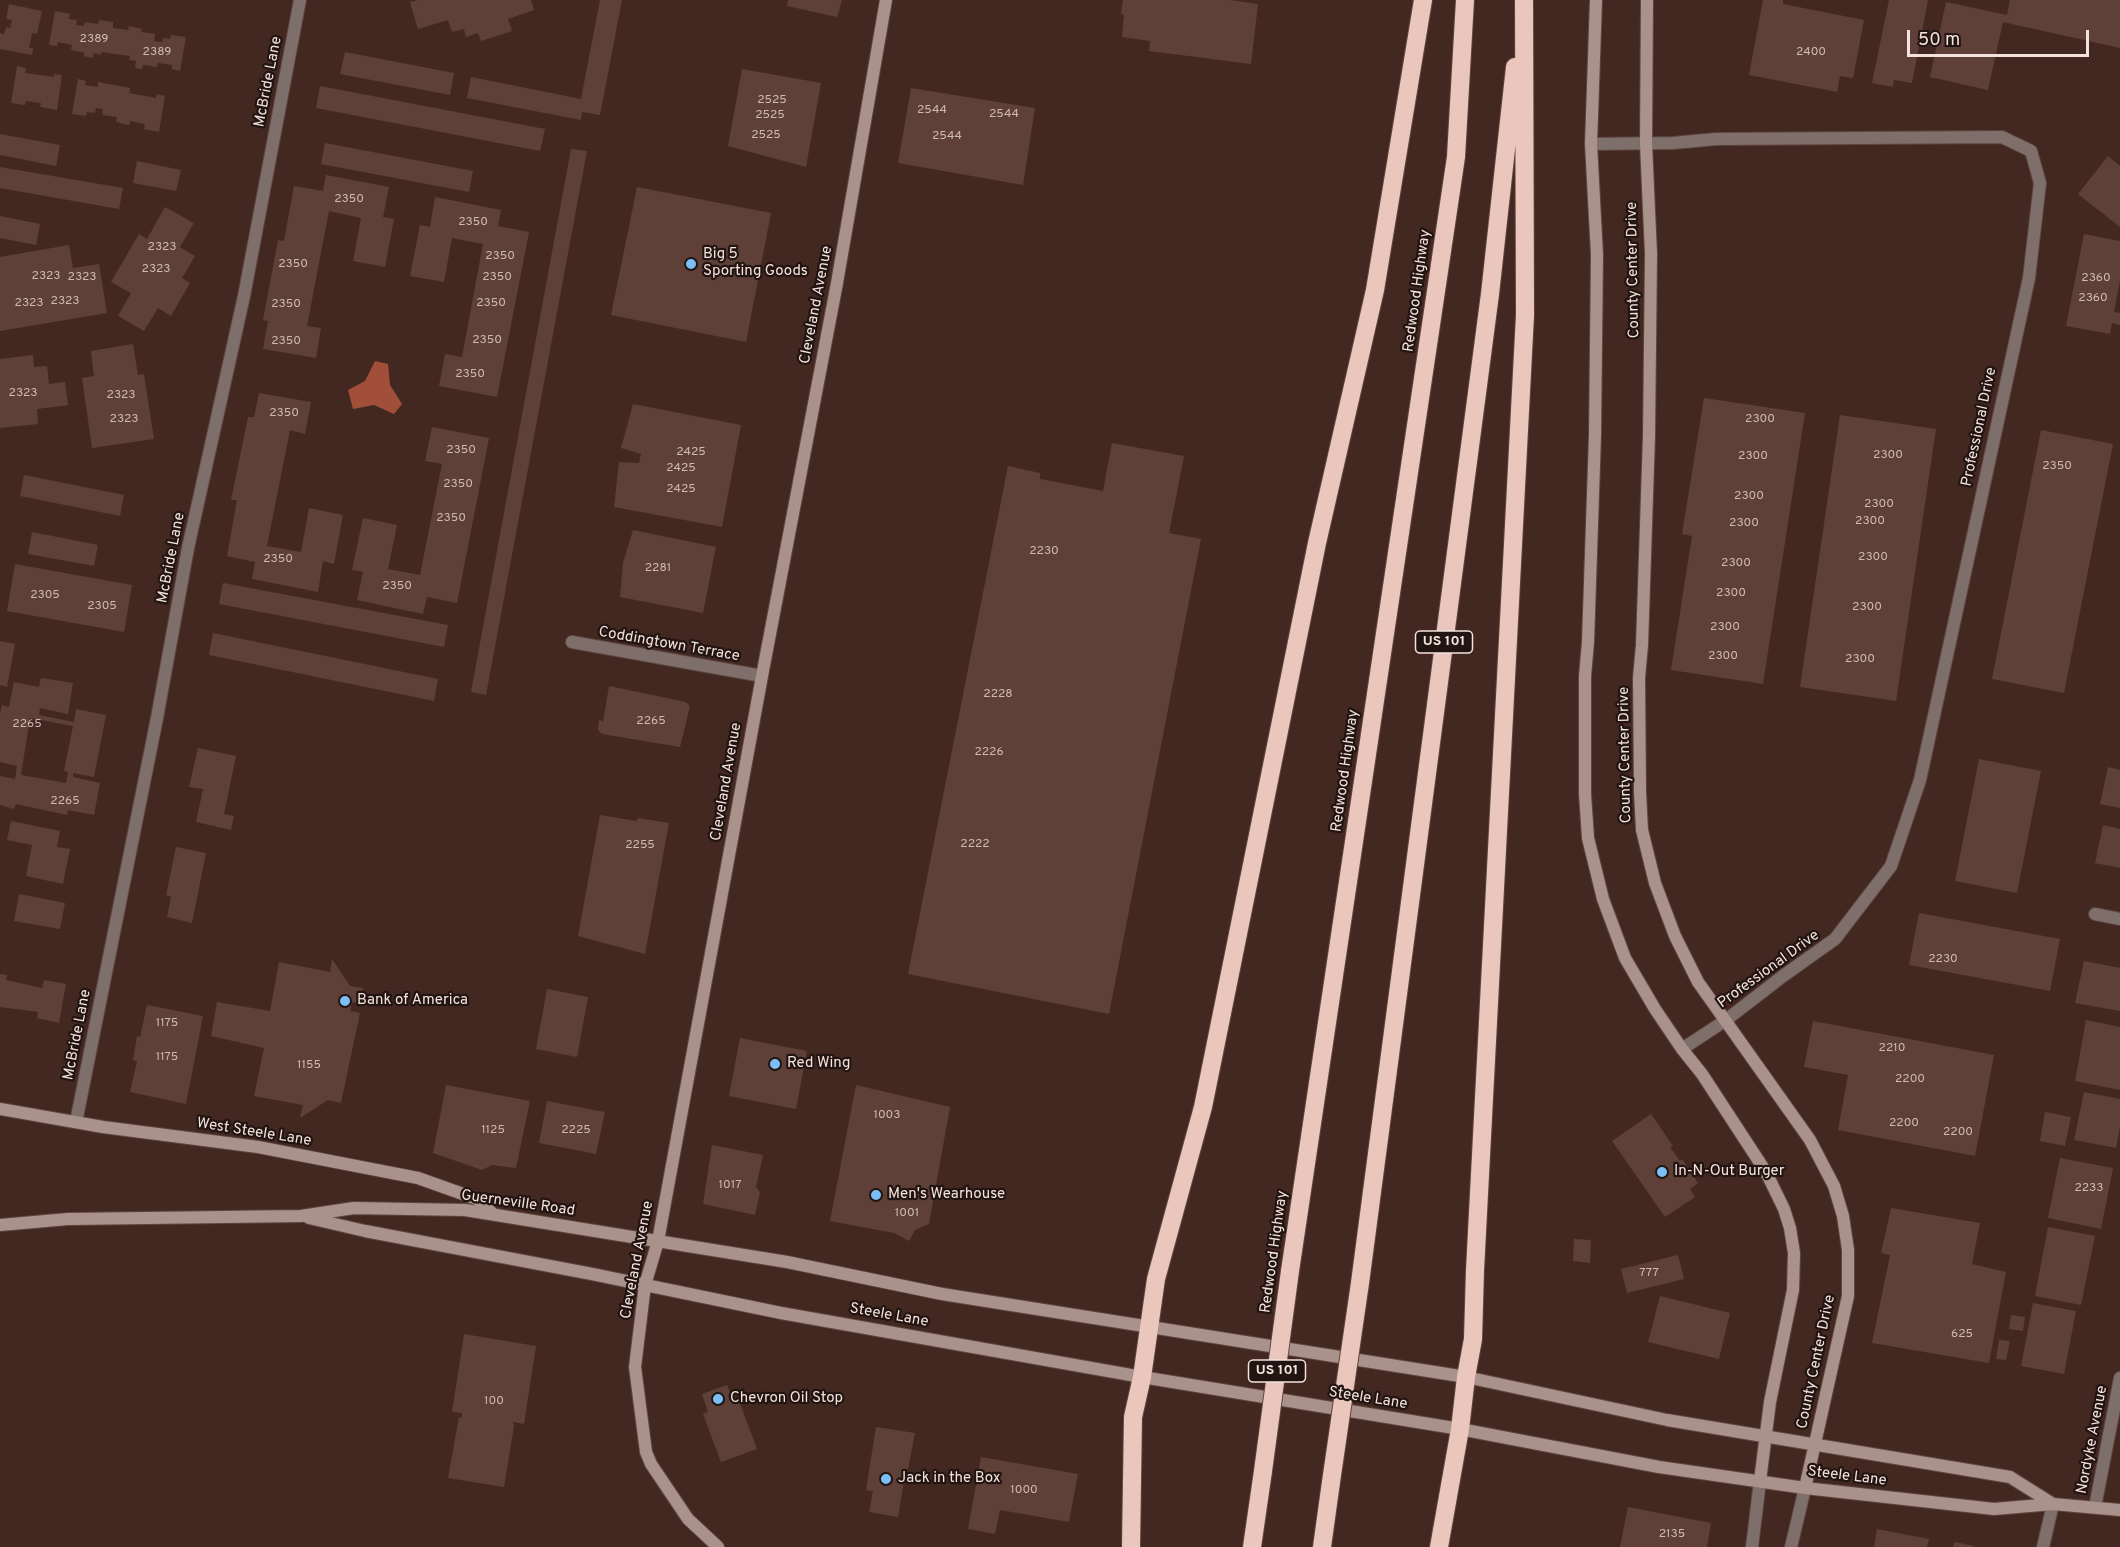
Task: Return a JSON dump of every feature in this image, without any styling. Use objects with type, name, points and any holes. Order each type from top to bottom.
[{"type":"highway","points":[[1131,1547],[1133,1417],[1142,1377],[1156,1279],[1203,1107],[1317,543],[1375,290],[1423,0]]},
{"type":"highway","name":"Redwood Highway","points":[[1252,1547],[1290,1270],[1456,157],[1465,0]]},
{"type":"highway","points":[[1439,1547],[1473,1339],[1480,1163],[1524,338],[1523,0]]},
{"type":"highway","name":"US 101","points":[[1322,1547],[1360,1283],[1490,294],[1523,0]]},
{"type":"main road","name":"Cleveland Avenue","points":[[718,1547],[688,1519],[651,1464],[646,1452],[635,1367],[645,1286],[658,1241],[833,304],[886,0]]},
{"type":"main road","points":[[1596,0],[1591,144],[1597,255],[1594,446],[1588,642],[1584,676],[1585,794],[1588,838],[1603,899],[1625,958],[1655,1009],[1702,1074],[1766,1172],[1784,1209],[1790,1228],[1794,1253],[1793,1290],[1764,1436],[1760,1481]]},
{"type":"main road","name":"County Center Drive","points":[[1647,0],[1646,144],[1652,254],[1649,436],[1639,678],[1642,830],[1655,883],[1675,936],[1698,982],[1810,1140],[1834,1186],[1843,1216],[1848,1250],[1848,1296],[1804,1488]]},
{"type":"main road","name":"West Steele Lane","points":[[0,1109],[258,1147],[418,1178],[477,1199],[493,1214]]},
{"type":"main road","name":"Guerneville Road","points":[[0,1225],[68,1219],[301,1216],[354,1208],[465,1210],[658,1241]]},
{"type":"main road","name":"Guerneville Road","points":[[301,1216],[364,1231],[645,1286]]},
{"type":"main road","name":"Steele Lane","points":[[658,1241],[787,1262],[942,1294],[1150,1325],[1466,1377],[1667,1420],[2010,1477],[2053,1504]]},
{"type":"main road","name":"Steele Lane","points":[[645,1286],[782,1313],[1142,1377],[1460,1429],[1659,1467],[1804,1488],[1994,1509],[2053,1504],[2120,1510]]},
{"type":"street","name":"McBride Lane","points":[[76,1122],[157,718],[188,548],[244,296],[300,0]]},
{"type":"street","name":"Professional Drive","points":[[1591,144],[1646,144],[1716,139],[2002,137],[2031,151],[2040,183],[2029,278],[1920,780],[1891,866],[1835,939],[1726,1020],[1682,1049]]},
{"type":"street","name":"Coddingtown Terrace","points":[[572,642],[762,676]]},
{"type":"street","points":[[2095,914],[2120,919]]},
{"type":"street","name":"Nordyke Avenue","points":[[2095,1508],[2120,1378]]},
{"type":"street","points":[[1752,1547],[1760,1481]]},
{"type":"street","points":[[1791,1547],[1804,1488]]},
{"type":"street","points":[[2043,1547],[2053,1504]]},
{"type":"shaded area","points":[[375,361],[388,364],[390,385],[402,404],[394,414],[374,405],[353,409],[348,390],[365,381]]},
{"type":"building","points":[[418,0],[531,0],[534,10],[508,19],[512,31],[481,41],[478,33],[466,37],[464,29],[452,32],[448,20],[418,29],[410,2]]},
{"type":"building","points":[[600,0],[622,0],[600,115],[582,112],[581,120],[467,98],[471,77],[581,99]]},
{"type":"building","points":[[788,0],[842,0],[837,17],[787,6]]},
{"type":"building","points":[[1123,0],[1229,0],[1258,4],[1251,64],[1149,51],[1150,41],[1122,37]]},
{"type":"building","points":[[1763,0],[1783,0],[1783,4],[1864,20],[1853,78],[1840,76],[1837,92],[1749,75]]},
{"type":"building","points":[[1889,0],[1928,0],[1912,83],[1894,80],[1893,87],[1872,83]]},
{"type":"building","points":[[2010,0],[2120,0],[2120,48],[2003,22],[1988,90],[1930,77],[1946,2],[2007,15]]},
{"type":"building","points":[[9,4],[42,11],[37,34],[32,33],[29,48],[33,48],[32,55],[0,49],[0,33],[4,34],[6,27],[10,28],[12,20],[6,19]]},
{"type":"building","points":[[55,11],[70,14],[69,19],[77,20],[76,25],[84,26],[85,22],[98,24],[99,20],[113,22],[113,28],[128,30],[129,26],[142,29],[141,32],[155,34],[154,41],[162,42],[163,38],[170,39],[171,35],[186,37],[180,71],[172,69],[172,65],[158,63],[157,67],[143,65],[142,69],[135,68],[136,61],[129,60],[130,56],[101,52],[101,55],[93,53],[93,58],[84,56],[85,53],[71,50],[72,45],[58,42],[57,46],[49,45]]},
{"type":"building","points":[[345,52],[454,73],[450,95],[340,74]]},
{"type":"building","points":[[17,66],[26,68],[25,73],[54,77],[54,74],[62,75],[57,110],[40,107],[41,103],[26,101],[25,105],[11,103]]},
{"type":"building","points":[[742,69],[821,83],[806,167],[728,146]]},
{"type":"building","points":[[78,79],[86,81],[85,85],[98,87],[98,82],[130,88],[129,93],[156,98],[157,94],[165,96],[159,132],[144,129],[145,124],[130,121],[129,125],[116,122],[117,117],[102,115],[103,109],[96,108],[95,113],[87,112],[86,116],[72,114]]},
{"type":"building","points":[[320,86],[545,129],[540,151],[316,108]]},
{"type":"building","points":[[911,88],[1035,108],[1023,185],[898,163]]},
{"type":"building","points":[[0,134],[60,145],[56,166],[0,155]]},
{"type":"building","points":[[325,143],[473,171],[469,192],[321,164]]},
{"type":"building","points":[[571,149],[587,151],[486,695],[471,692]]},
{"type":"building","points":[[2108,156],[2120,166],[2120,227],[2078,194]]},
{"type":"building","points":[[137,161],[181,170],[176,191],[133,183]]},
{"type":"building","points":[[0,167],[123,188],[119,209],[0,188]]},
{"type":"building","points":[[326,175],[389,187],[383,217],[394,219],[385,267],[353,261],[361,218],[329,211],[307,326],[321,328],[316,358],[263,349],[268,321],[263,320],[278,240],[284,241],[294,186],[323,191]]},
{"type":"building","name":"Big 5 Sporting Goods","points":[[637,187],[771,213],[746,342],[611,315]]},
{"type":"building","points":[[435,197],[501,210],[498,226],[529,232],[497,397],[439,386],[445,354],[462,357],[483,244],[452,238],[444,282],[410,276],[420,225],[430,227]]},
{"type":"building","points":[[165,207],[194,223],[180,247],[195,256],[182,278],[190,283],[171,316],[158,308],[144,331],[118,316],[131,293],[111,282],[139,234],[147,239]]},
{"type":"building","points":[[0,216],[40,224],[36,245],[0,238]]},
{"type":"building","points":[[2084,234],[2120,241],[2120,280],[2114,312],[2120,313],[2120,325],[2112,323],[2110,334],[2066,326]]},
{"type":"building","points":[[69,245],[73,268],[99,264],[107,313],[0,331],[0,257]]},
{"type":"building","points":[[133,344],[138,375],[144,374],[154,439],[92,448],[82,378],[94,376],[91,351]]},
{"type":"building","points":[[33,355],[34,367],[47,366],[49,384],[65,382],[68,405],[37,409],[38,424],[0,428],[0,359]]},
{"type":"building","points":[[259,393],[311,402],[305,434],[290,430],[267,546],[301,552],[309,508],[343,515],[334,564],[323,561],[318,592],[252,579],[255,562],[227,556],[237,500],[231,500],[248,417],[254,417]]},
{"type":"building","points":[[1704,398],[1805,413],[1763,684],[1671,670],[1692,536],[1682,534]]},
{"type":"building","points":[[633,404],[741,425],[722,527],[614,507],[619,462],[639,463],[641,454],[621,448]]},
{"type":"building","points":[[1840,415],[1936,429],[1896,701],[1800,687]]},
{"type":"building","points":[[432,427],[489,438],[457,603],[427,597],[423,614],[357,600],[363,572],[352,570],[363,518],[397,525],[388,569],[420,575],[442,464],[425,461]]},
{"type":"building","points":[[2041,430],[2113,444],[2064,693],[1992,679]]},
{"type":"building","points":[[1112,443],[1184,456],[1169,533],[1201,539],[1109,1014],[908,974],[1008,466],[1040,473],[1040,479],[1103,491]]},
{"type":"building","points":[[24,475],[124,495],[120,516],[20,496]]},
{"type":"building","points":[[633,530],[716,547],[703,613],[620,597],[623,563]]},
{"type":"building","points":[[32,532],[98,545],[94,566],[28,554]]},
{"type":"building","points":[[15,564],[132,585],[124,632],[7,611]]},
{"type":"building","points":[[223,583],[448,625],[444,647],[219,604]]},
{"type":"building","points":[[213,633],[438,679],[434,701],[209,655]]},
{"type":"building","points":[[0,641],[15,644],[7,687],[0,685]]},
{"type":"building","points":[[41,678],[73,683],[68,714],[40,708],[39,715],[74,722],[76,709],[106,715],[94,777],[73,773],[73,777],[100,783],[94,815],[68,810],[67,815],[16,804],[14,809],[0,805],[0,776],[15,779],[17,766],[0,762],[2,705],[9,707],[14,682],[39,687]],"holes":[[[30,718],[73,726],[64,771],[68,772],[66,783],[21,775]]]},
{"type":"building","points":[[609,686],[686,702],[690,706],[680,747],[602,734],[598,730],[599,719],[603,722]]},
{"type":"building","points":[[198,748],[236,756],[224,814],[234,816],[231,830],[196,822],[203,789],[189,787]]},
{"type":"building","points":[[1979,759],[2041,771],[2017,893],[1955,881]]},
{"type":"building","points":[[2108,767],[2120,770],[2120,808],[2100,804]]},
{"type":"building","points":[[600,815],[636,821],[638,818],[669,823],[645,954],[578,936]]},
{"type":"building","points":[[11,821],[60,831],[57,847],[70,849],[63,884],[26,876],[32,845],[7,840]]},
{"type":"building","points":[[2103,825],[2120,829],[2120,868],[2095,863]]},
{"type":"building","points":[[176,847],[206,853],[192,923],[167,917],[171,897],[166,895]]},
{"type":"building","points":[[19,894],[65,903],[60,929],[14,921]]},
{"type":"building","points":[[1919,913],[2060,939],[2050,991],[1909,965]]},
{"type":"building","points":[[332,959],[350,986],[363,988],[361,1004],[352,1002],[350,1011],[360,1013],[341,1103],[328,1100],[300,1118],[303,1105],[254,1096],[264,1048],[211,1036],[217,1002],[270,1011],[279,962],[330,972]]},
{"type":"building","points":[[2084,961],[2120,968],[2120,1011],[2075,1003]]},
{"type":"building","points":[[0,974],[7,975],[6,980],[42,988],[44,980],[66,984],[59,1023],[37,1018],[38,1012],[0,1007]]},
{"type":"building","points":[[547,989],[588,997],[577,1057],[536,1049]]},
{"type":"building","points":[[147,1005],[203,1016],[186,1104],[130,1092],[137,1061],[133,1060],[137,1036],[140,1037]]},
{"type":"building","points":[[2086,1020],[2120,1027],[2120,1090],[2075,1081]]},
{"type":"building","points":[[1813,1021],[1994,1055],[1975,1156],[1838,1130],[1848,1075],[1804,1067]]},
{"type":"building","points":[[740,1038],[807,1051],[796,1109],[729,1096]]},
{"type":"building","points":[[446,1085],[530,1101],[516,1168],[492,1165],[482,1170],[433,1153]]},
{"type":"building","points":[[856,1085],[950,1107],[929,1224],[915,1230],[909,1241],[894,1233],[830,1221]]},
{"type":"building","points":[[2084,1092],[2120,1099],[2120,1127],[2116,1148],[2074,1140]]},
{"type":"building","points":[[547,1101],[605,1112],[596,1154],[539,1143]]},
{"type":"building","points":[[2045,1112],[2071,1117],[2065,1146],[2040,1141]]},
{"type":"building","name":"In-N-Out Burger","points":[[1651,1114],[1673,1146],[1670,1147],[1680,1161],[1682,1159],[1698,1183],[1690,1189],[1695,1197],[1665,1217],[1612,1141]]},
{"type":"building","points":[[712,1145],[763,1155],[756,1187],[760,1192],[755,1215],[703,1204]]},
{"type":"building","points":[[2060,1158],[2113,1168],[2101,1229],[2048,1218]]},
{"type":"building","points":[[1891,1208],[1980,1223],[1972,1264],[2006,1272],[1989,1363],[1872,1343],[1890,1255],[1881,1253]]},
{"type":"building","points":[[2048,1227],[2095,1236],[2081,1305],[2035,1296]]},
{"type":"building","points":[[1574,1239],[1591,1240],[1590,1263],[1573,1261]]},
{"type":"building","points":[[1678,1255],[1684,1279],[1627,1293],[1621,1269]]},
{"type":"building","points":[[1660,1296],[1730,1313],[1719,1359],[1648,1342]]},
{"type":"building","points":[[2033,1303],[2076,1311],[2064,1374],[2021,1366]]},
{"type":"building","points":[[2011,1315],[2025,1317],[2023,1331],[2009,1329]]},
{"type":"building","points":[[464,1334],[536,1346],[524,1424],[513,1422],[504,1487],[448,1478],[459,1417],[462,1418],[462,1413],[452,1412]]},
{"type":"building","points":[[1999,1340],[2010,1341],[2006,1360],[1996,1359]]},
{"type":"building","points":[[727,1385],[734,1403],[739,1401],[757,1449],[721,1462],[703,1414],[708,1412],[702,1394]]},
{"type":"building","name":"Jack in the Box","points":[[876,1427],[915,1433],[898,1517],[869,1512],[873,1491],[866,1490]]},
{"type":"building","points":[[981,1457],[1078,1474],[1069,1522],[1000,1510],[995,1534],[968,1529]]},
{"type":"building","points":[[1628,1507],[1711,1523],[1707,1547],[1620,1547]]},
{"type":"building","points":[[1877,1529],[1929,1539],[1927,1547],[1874,1547]]},
{"type":"building","points":[[1954,1542],[1975,1546],[1975,1547],[1953,1547]]},
{"type":"place","name":"Big 5 Sporting Goods","points":[[691,264]]},
{"type":"place","name":"Bank of America","points":[[345,1001]]},
{"type":"place","name":"Red Wing","points":[[775,1064]]},
{"type":"place","name":"In-N-Out Burger","points":[[1662,1172]]},
{"type":"place","name":"Men's Wearhouse","points":[[876,1195]]},
{"type":"place","name":"Chevron Oil Stop","points":[[718,1399]]},
{"type":"place","name":"Jack in the Box","points":[[886,1479]]}]
